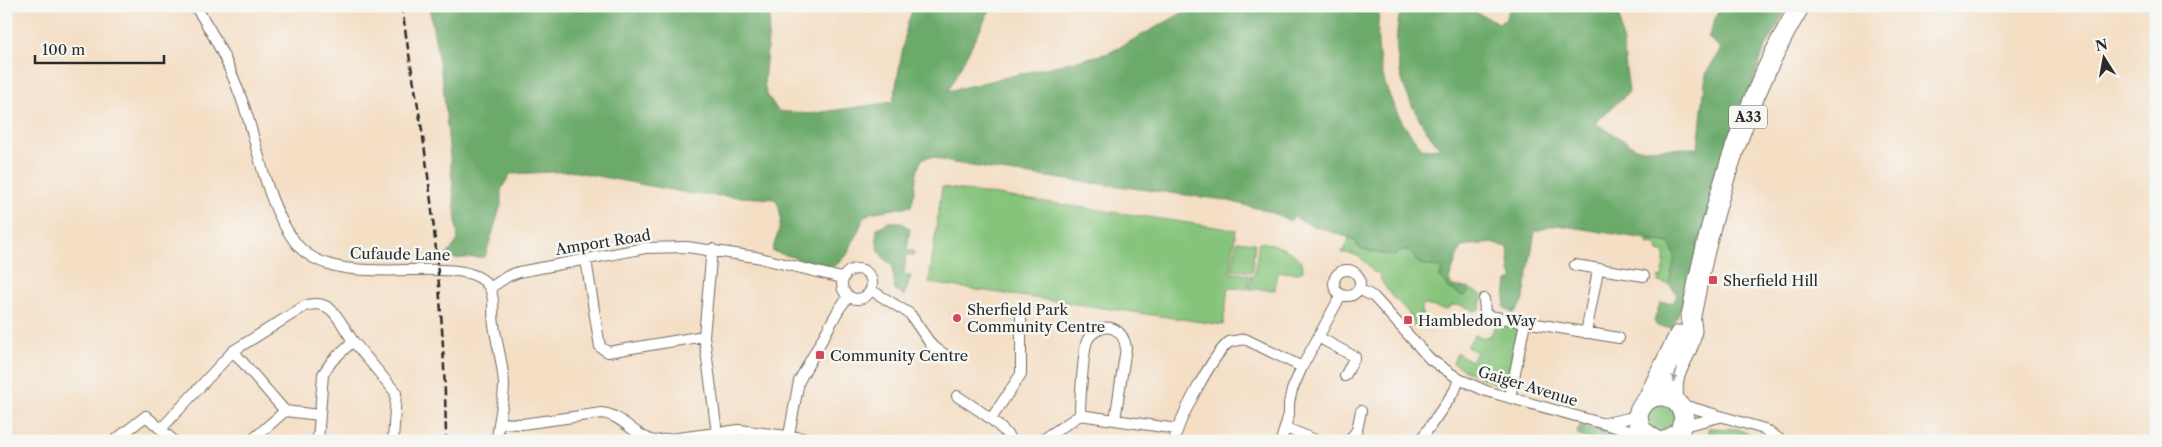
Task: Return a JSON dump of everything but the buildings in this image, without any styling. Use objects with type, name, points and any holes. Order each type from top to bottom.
[{"type":"highway","name":"A33","points":[[1677,402],[1673,380],[1692,332],[1691,318],[1718,202],[1728,170],[1759,89],[1800,6]]},
{"type":"highway","name":"A33","points":[[1643,406],[1681,332],[1691,318]]},
{"type":"highway","points":[[1652,438],[1639,425],[1643,406],[1661,395],[1677,402],[1684,415],[1682,432],[1665,441]]},
{"type":"street","name":"Cufaude Lane","points":[[195,6],[208,25],[240,95],[271,197],[288,231],[301,250],[324,263],[350,270],[450,269],[464,271],[478,276],[490,288]]},
{"type":"street","name":"Amport Road","points":[[490,288],[508,276],[519,272],[645,248],[712,249],[842,278]]},
{"type":"street","points":[[712,249],[704,336],[717,433]]},
{"type":"street","points":[[586,260],[600,347],[608,352],[704,336]]},
{"type":"street","points":[[1575,265],[1644,276]]},
{"type":"street","points":[[856,268],[864,270],[871,277],[871,290],[862,298],[848,297],[842,288],[842,278],[849,270],[856,268]]},
{"type":"street","points":[[1586,333],[1598,270]]},
{"type":"street","points":[[1344,271],[1351,271],[1358,276],[1359,289],[1350,296],[1342,295],[1335,289],[1334,280],[1344,271]]},
{"type":"street","points":[[490,288],[504,385],[497,441]]},
{"type":"street","name":"Gaiger Avenue","points":[[1359,289],[1374,297],[1420,349],[1459,379],[1486,391],[1652,438]]},
{"type":"street","points":[[871,290],[910,314],[932,346],[947,356]]},
{"type":"street","points":[[1280,441],[1286,428],[1292,390],[1302,367],[1342,295]]},
{"type":"street","points":[[789,435],[799,381],[839,308],[848,297]]},
{"type":"street","points":[[1484,299],[1485,313],[1489,316],[1618,338]]},
{"type":"street","points":[[162,428],[233,351],[305,306],[316,302],[326,305],[396,393],[393,441]]},
{"type":"street","points":[[991,419],[1020,374],[1020,312]]},
{"type":"street","points":[[1510,398],[1525,322]]},
{"type":"street","points":[[1080,414],[1086,344],[1096,332],[1108,328],[1116,330],[1123,337],[1126,348],[1115,420]]},
{"type":"street","points":[[1318,337],[1355,357],[1345,376]]},
{"type":"street","points":[[1174,441],[1177,429],[1208,369],[1229,342],[1245,339],[1302,367]]},
{"type":"street","points":[[318,441],[323,374],[332,361],[353,341]]},
{"type":"street","points":[[233,351],[285,411],[319,415]]},
{"type":"street","points":[[1420,441],[1455,390],[1459,379]]},
{"type":"street","points":[[957,396],[1004,429],[1012,441]]},
{"type":"street","points":[[1677,402],[1764,429],[1782,441]]},
{"type":"street","name":"Gaiger Avenue","points":[[1604,423],[1629,418],[1643,406]]},
{"type":"street","points":[[251,441],[285,411]]},
{"type":"street","points":[[1349,441],[1357,430],[1361,411]]},
{"type":"street","points":[[499,423],[522,424],[602,413],[612,414],[649,440],[739,430],[827,441]]},
{"type":"street","points":[[1041,441],[1080,414],[1177,429]]},
{"type":"street","points":[[114,441],[146,416],[162,428],[174,441]]},
{"type":"street","points":[[1682,432],[1721,417]]},
{"type":"street","points":[[1286,428],[1318,441]]},
{"type":"green space","points":[[429,6],[771,6],[764,83],[766,93],[778,111],[809,114],[893,102],[907,25],[914,6],[992,6],[948,91],[1109,53],[1195,6],[1380,6],[1378,45],[1385,83],[1400,118],[1423,149],[1440,148],[1428,133],[1409,99],[1398,63],[1398,25],[1402,6],[1462,6],[1499,23],[1505,20],[1511,6],[1618,6],[1629,92],[1595,123],[1638,149],[1698,148],[1706,74],[1721,48],[1708,38],[1720,6],[1788,6],[1764,50],[1698,245],[1695,244],[1699,248],[1682,306],[1672,328],[1657,326],[1654,321],[1660,303],[1674,302],[1677,294],[1669,284],[1675,257],[1670,243],[1558,225],[1535,231],[1523,302],[1513,314],[1504,307],[1507,281],[1514,279],[1510,272],[1508,247],[1490,243],[1461,246],[1449,280],[1452,286],[1468,288],[1467,294],[1462,296],[1449,288],[1440,277],[1442,269],[1418,263],[1409,250],[1402,249],[1395,256],[1365,250],[1357,246],[1356,240],[1308,224],[1294,217],[1290,221],[1271,212],[1225,200],[1008,172],[948,162],[932,157],[923,158],[920,163],[911,206],[870,213],[864,218],[847,255],[835,266],[826,267],[772,251],[780,225],[780,212],[775,199],[692,194],[571,171],[510,174],[501,190],[501,205],[485,257],[444,259],[458,240],[443,84]]},
{"type":"green space","points":[[942,187],[1236,230],[1230,272],[1249,275],[1247,289],[1228,288],[1223,325],[929,283]]},
{"type":"green space","points":[[889,222],[901,222],[910,229],[907,250],[914,251],[914,255],[906,255],[904,274],[911,276],[904,296],[895,289],[892,265],[883,258],[878,249],[877,228]]},
{"type":"green space","points":[[1349,238],[1357,240],[1359,248],[1381,254],[1409,250],[1418,263],[1442,269],[1440,277],[1449,288],[1469,291],[1468,288],[1482,295],[1480,309],[1474,311],[1463,306],[1453,305],[1445,310],[1422,304],[1422,321],[1414,327],[1409,314],[1386,288],[1379,273],[1373,272],[1364,260],[1356,255],[1342,253]]},
{"type":"green space","points":[[1648,239],[1671,243],[1675,257],[1669,284],[1658,282],[1659,277],[1662,278],[1665,253],[1658,251],[1657,246],[1652,245],[1652,243],[1647,244]]},
{"type":"green space","points":[[1237,241],[1255,243],[1252,272],[1232,270]]},
{"type":"green space","points":[[1259,242],[1272,244],[1287,250],[1299,259],[1303,270],[1299,273],[1279,272],[1276,276],[1275,290],[1249,289],[1251,276],[1254,276]]},
{"type":"green space","points":[[1496,323],[1513,326],[1517,329],[1505,388],[1466,371],[1453,363],[1457,353],[1471,361],[1477,352],[1467,347],[1474,335],[1486,338],[1491,335]]},
{"type":"green space","points":[[1651,405],[1672,406],[1677,424],[1662,435],[1656,434],[1645,419]]},
{"type":"green space","points":[[1580,426],[1605,431],[1630,441],[1596,441],[1579,436],[1577,432]]},
{"type":"green space","points":[[1708,428],[1738,429],[1764,441],[1711,441]]},
{"type":"railway","points":[[402,6],[423,141],[434,230],[440,300],[446,441]]},
{"type":"place","name":"Sherfield Hill","points":[[1713,280]]},
{"type":"place","name":"Sherfield Park Community Centre","points":[[957,318]]},
{"type":"place","name":"Hambledon Way","points":[[1408,320]]},
{"type":"place","name":"Community Centre","points":[[820,355]]}]
